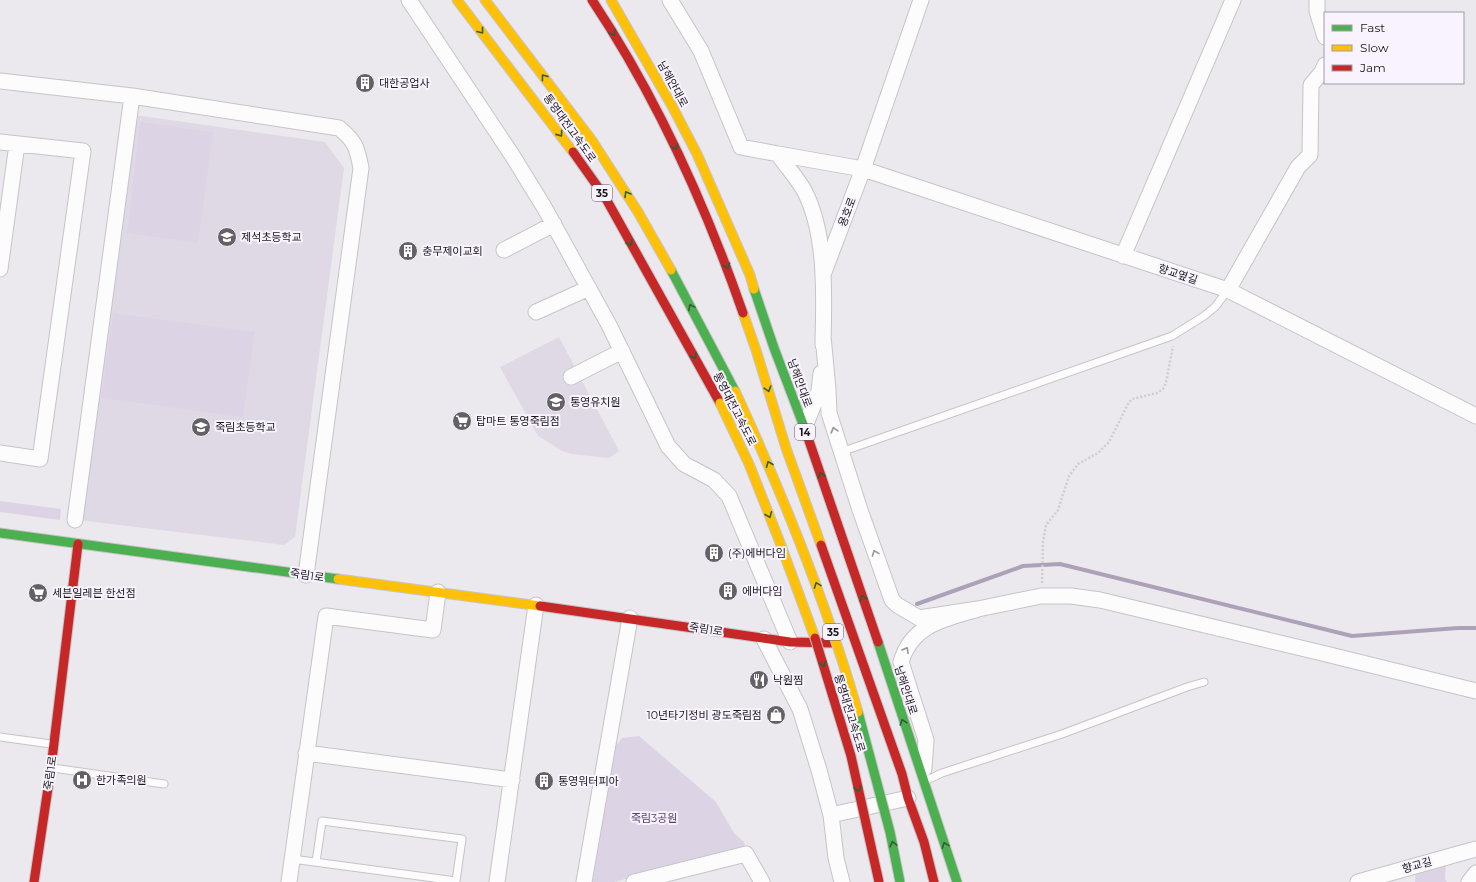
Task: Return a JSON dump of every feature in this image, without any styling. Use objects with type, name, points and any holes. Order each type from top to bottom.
[{"type":"main road","name":"통영대전고속도로","points":[[457,0],[556,128],[605,197],[720,403],[752,471],[819,650],[851,756],[879,882]]},
{"type":"main road","name":"통영대전고속도로","points":[[485,0],[572,113],[623,186],[666,258],[736,391],[766,455],[824,603],[847,672],[867,742],[896,856],[900,882]]},
{"type":"main road","name":"남해안대로","points":[[592,0],[610,27],[671,137],[725,261],[756,350],[786,448],[923,782],[957,882]]},
{"type":"main road","name":"남해안대로","points":[[611,0],[672,106],[697,154],[750,275],[774,348],[804,429],[865,639],[908,798],[924,842],[934,882]]},
{"type":"main road","name":"죽림1로","points":[[0,533],[536,605],[790,642],[822,643],[865,639]]},
{"type":"main road","name":"죽림1로","points":[[34,882],[51,768],[78,544]]},
{"type":"street","points":[[409,0],[512,156],[554,224],[622,351],[668,446],[684,464],[714,480],[729,496],[790,642]]},
{"type":"street","name":"향교옆길","points":[[670,0],[701,50],[741,147],[863,169],[1228,290],[1476,416]]},
{"type":"street","name":"용호로","points":[[804,429],[819,391],[822,365],[824,303],[822,277],[863,169],[921,0]]},
{"type":"street","points":[[1123,256],[1233,0]]},
{"type":"street","points":[[1317,0],[1317,11],[1324,35]]},
{"type":"street","points":[[1228,290],[1298,167],[1310,155],[1311,85],[1324,67]]},
{"type":"street","points":[[0,81],[132,96],[339,128],[351,138],[358,153],[361,168],[306,575]]},
{"type":"street","points":[[75,520],[132,96]]},
{"type":"street","points":[[0,142],[83,151],[40,459],[0,453]]},
{"type":"street","points":[[0,269],[17,144]]},
{"type":"street","points":[[778,154],[804,191],[817,223],[822,277]]},
{"type":"street","points":[[504,250],[554,224]]},
{"type":"street","points":[[536,312],[589,288]]},
{"type":"street","points":[[823,336],[829,413],[840,452],[892,600],[897,605],[919,618],[978,609],[1041,596],[1071,596],[1100,600],[1476,691]]},
{"type":"street","points":[[571,377],[622,351]]},
{"type":"street","points":[[289,882],[326,616],[433,630],[438,592]]},
{"type":"street","points":[[497,882],[536,605]]},
{"type":"street","points":[[923,782],[926,740],[901,662],[911,642],[923,628],[978,609]]},
{"type":"street","points":[[584,882],[630,618]]},
{"type":"street","points":[[764,638],[800,709],[831,815],[836,858],[842,882]]},
{"type":"street","points":[[306,753],[512,780]]},
{"type":"street","points":[[831,815],[908,798]]},
{"type":"street","name":"향교길","points":[[1358,882],[1476,849]]},
{"type":"street","points":[[636,882],[746,854],[762,882]]},
{"type":"street","points":[[1469,882],[1476,873]]},
{"type":"lane","points":[[840,452],[1172,336],[1204,316],[1215,307],[1228,290]]},
{"type":"lane","points":[[923,782],[942,773],[1062,734],[1187,686],[1204,682]]},
{"type":"lane","points":[[0,737],[53,744]]},
{"type":"lane","points":[[51,768],[164,784]]},
{"type":"lane","points":[[292,859],[456,881],[462,839],[322,821],[316,862]]},
{"type":"path","points":[[1042,574],[1043,542],[1046,525],[1058,510],[1069,476],[1078,464],[1098,453],[1109,442],[1132,399],[1157,393],[1163,389],[1166,383],[1174,343],[1172,336]]},
{"type":"shaded area","points":[[135,115],[325,142],[344,168],[295,537],[284,545],[78,520]]},
{"type":"shaded area","name":"통영유치원","points":[[559,337],[619,451],[609,458],[572,454],[562,451],[538,436],[500,367]]},
{"type":"green space","points":[[140,122],[213,132],[198,243],[127,233]]},
{"type":"green space","points":[[113,313],[255,332],[243,417],[101,398]]},
{"type":"green space","points":[[0,501],[61,509],[60,520],[0,512]]},
{"type":"green space","name":"죽림3공원","points":[[639,736],[716,802],[734,833],[744,842],[745,848],[614,882],[590,882],[613,749],[622,738]]},
{"type":"green space","points":[[1446,861],[1445,879],[1447,882],[1415,882],[1416,871]]},
{"type":"waterway","points":[[917,604],[1023,566],[1060,564],[1352,636],[1476,628]]},
{"type":"traffic: fast","points":[[671,270],[735,391]]},
{"type":"traffic: fast","points":[[754,289],[774,348],[806,432]]},
{"type":"traffic: fast","points":[[0,533],[338,579]]},
{"type":"traffic: fast","points":[[878,642],[957,882]]},
{"type":"traffic: fast","points":[[858,712],[890,832],[900,882]]},
{"type":"traffic: slow","points":[[457,0],[573,152]]},
{"type":"traffic: slow","points":[[485,0],[591,139],[638,212],[671,270]]},
{"type":"traffic: slow","points":[[611,0],[672,106],[697,154],[750,275],[754,289]]},
{"type":"traffic: slow","points":[[743,313],[786,448],[821,545]]},
{"type":"traffic: slow","points":[[735,391],[787,509],[832,630],[858,712]]},
{"type":"traffic: slow","points":[[720,403],[749,464],[815,638]]},
{"type":"traffic: slow","points":[[338,579],[540,606]]},
{"type":"traffic: jam","points":[[592,0],[637,74],[658,112],[695,191],[743,313]]},
{"type":"traffic: jam","points":[[573,152],[605,197],[720,403]]},
{"type":"traffic: jam","points":[[806,432],[878,642]]},
{"type":"traffic: jam","points":[[34,882],[51,768],[78,544]]},
{"type":"traffic: jam","points":[[821,545],[902,774],[908,798],[924,842],[934,882]]},
{"type":"traffic: jam","points":[[540,606],[790,642],[834,643]]},
{"type":"traffic: jam","points":[[815,638],[851,756],[879,882]]},
{"type":"place","name":"대한공업사","points":[[365,83]]},
{"type":"place","name":"제석초등학교","points":[[227,237]]},
{"type":"place","name":"충무제이교회","points":[[408,251]]},
{"type":"place","name":"통영유치원","points":[[556,402]]},
{"type":"place","name":"탑마트 통영죽림점","points":[[462,421]]},
{"type":"place","name":"죽림초등학교","points":[[201,427]]},
{"type":"place","name":"(주)에버다임","points":[[714,553]]},
{"type":"place","name":"에버다임","points":[[728,591]]},
{"type":"place","name":"세븐일레븐 한선점","points":[[38,593]]},
{"type":"place","name":"낙원찜","points":[[759,680]]},
{"type":"place","name":"10년타기정비 광도죽림점","points":[[776,715]]},
{"type":"place","name":"한가족의원","points":[[82,780]]},
{"type":"place","name":"통영워터피아","points":[[544,781]]}]
